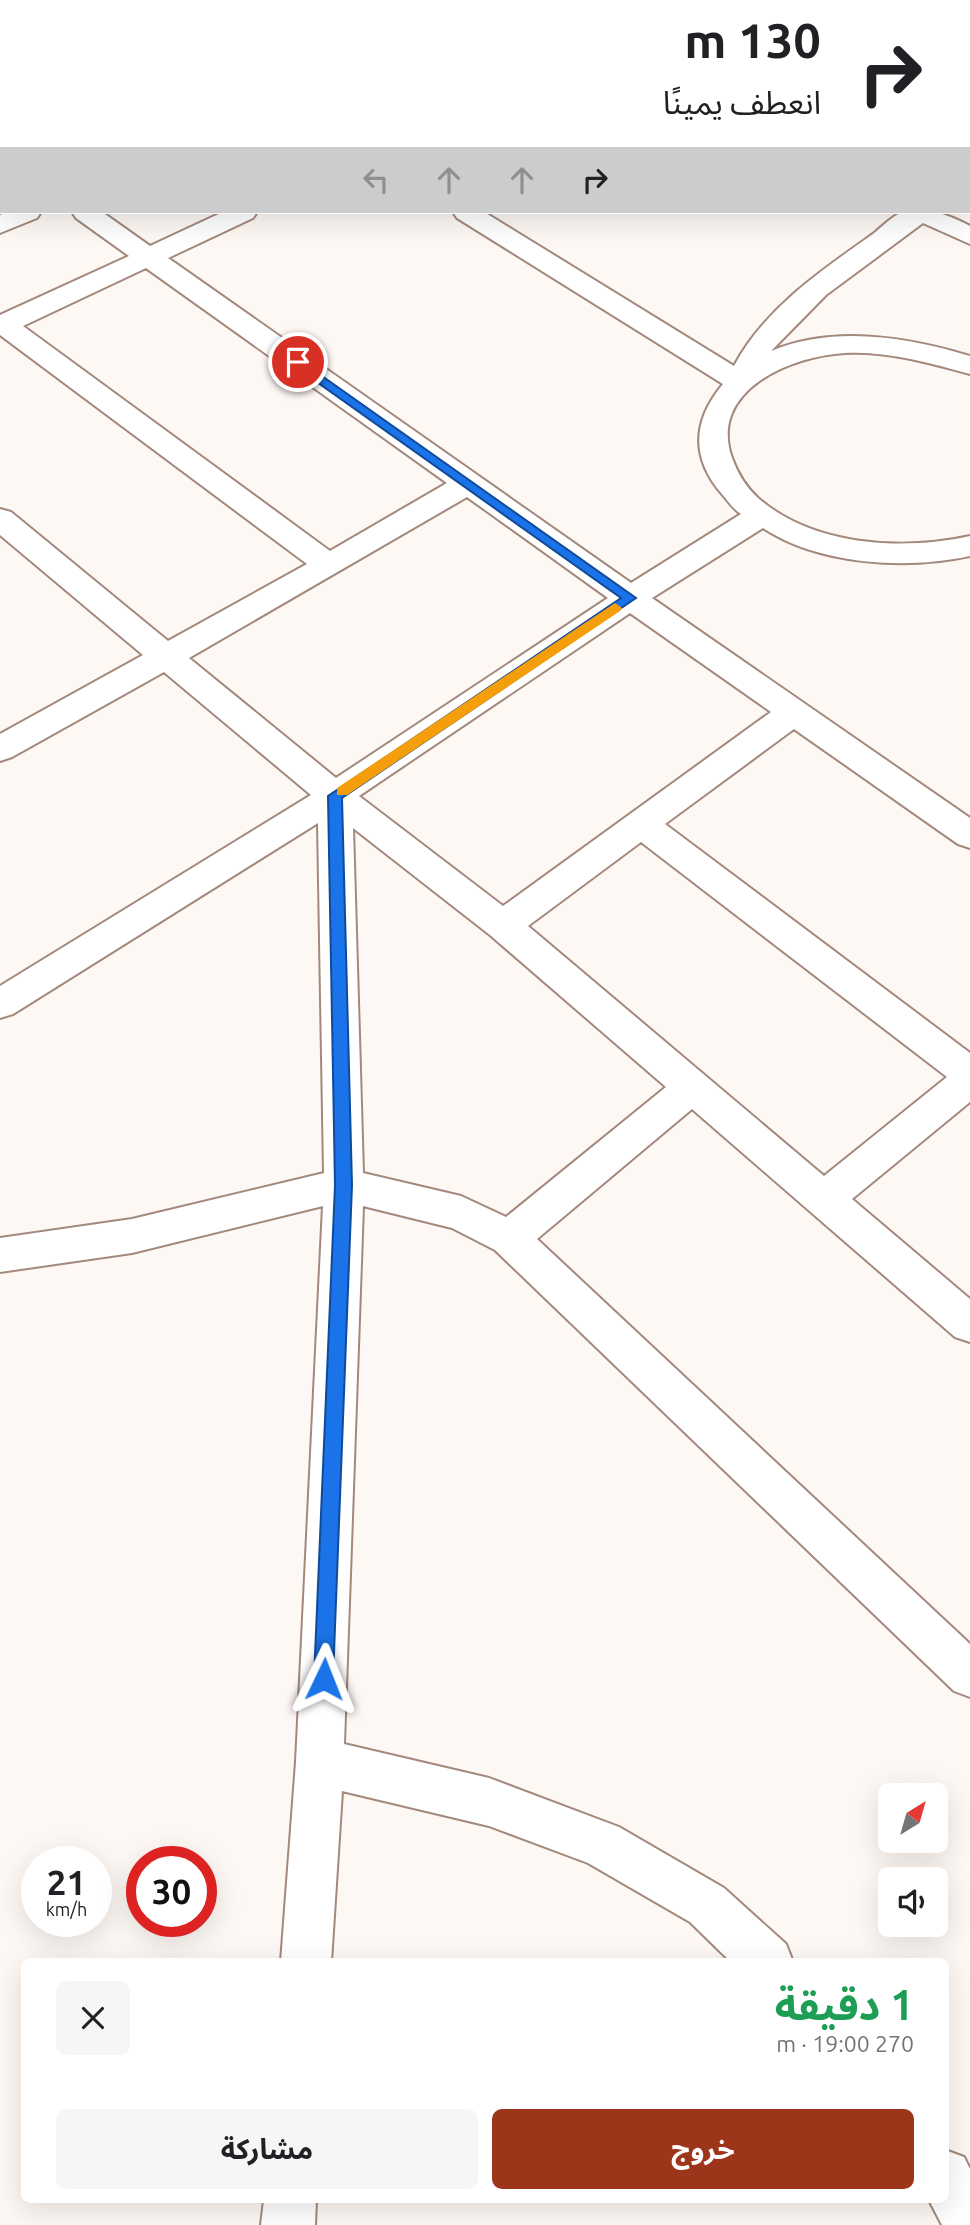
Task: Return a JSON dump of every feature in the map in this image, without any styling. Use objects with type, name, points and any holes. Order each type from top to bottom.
[{"type":"street","points":[[0,225],[24,214]]},
{"type":"street","points":[[88,214],[970,835]]},
{"type":"street","points":[[240,214],[2,325],[329,565]]},
{"type":"street","points":[[469,214],[740,382]]},
{"type":"street","points":[[918,214],[824,284],[761,345],[740,382],[723,402],[714,423],[713,447],[721,471],[737,494],[762,514],[796,534],[836,547],[879,554],[923,555],[970,546]]},
{"type":"street","points":[[925,214],[970,236]]},
{"type":"street","points":[[740,382],[764,366],[794,354],[828,346],[902,346],[939,354],[970,365]]},
{"type":"street","points":[[0,749],[329,565],[468,483]]},
{"type":"street","points":[[0,1004],[335,796],[630,598],[762,514]]},
{"type":"street","points":[[0,519],[335,796],[503,925],[970,1324]]},
{"type":"street","points":[[503,925],[794,712]]},
{"type":"street","points":[[306,1958],[320,1762],[344,1185],[335,796]]},
{"type":"street","points":[[642,825],[970,1074]]},
{"type":"street","points":[[824,1199],[970,1080]]},
{"type":"street","points":[[509,1238],[693,1087]]},
{"type":"street","points":[[0,1255],[132,1236],[344,1185],[461,1213],[509,1238],[970,1675]]},
{"type":"street","points":[[320,1762],[489,1802],[602,1844],[707,1905],[764,1958]]},
{"type":"street","points":[[949,2184],[970,2224]]},
{"type":"street","points":[[288,2225],[290,2203]]},
{"type":"slow traffic","points":[[342,791],[615,608]]},
{"type":"route","points":[[298,362],[630,598],[335,796],[344,1185],[324,1679]]}]
